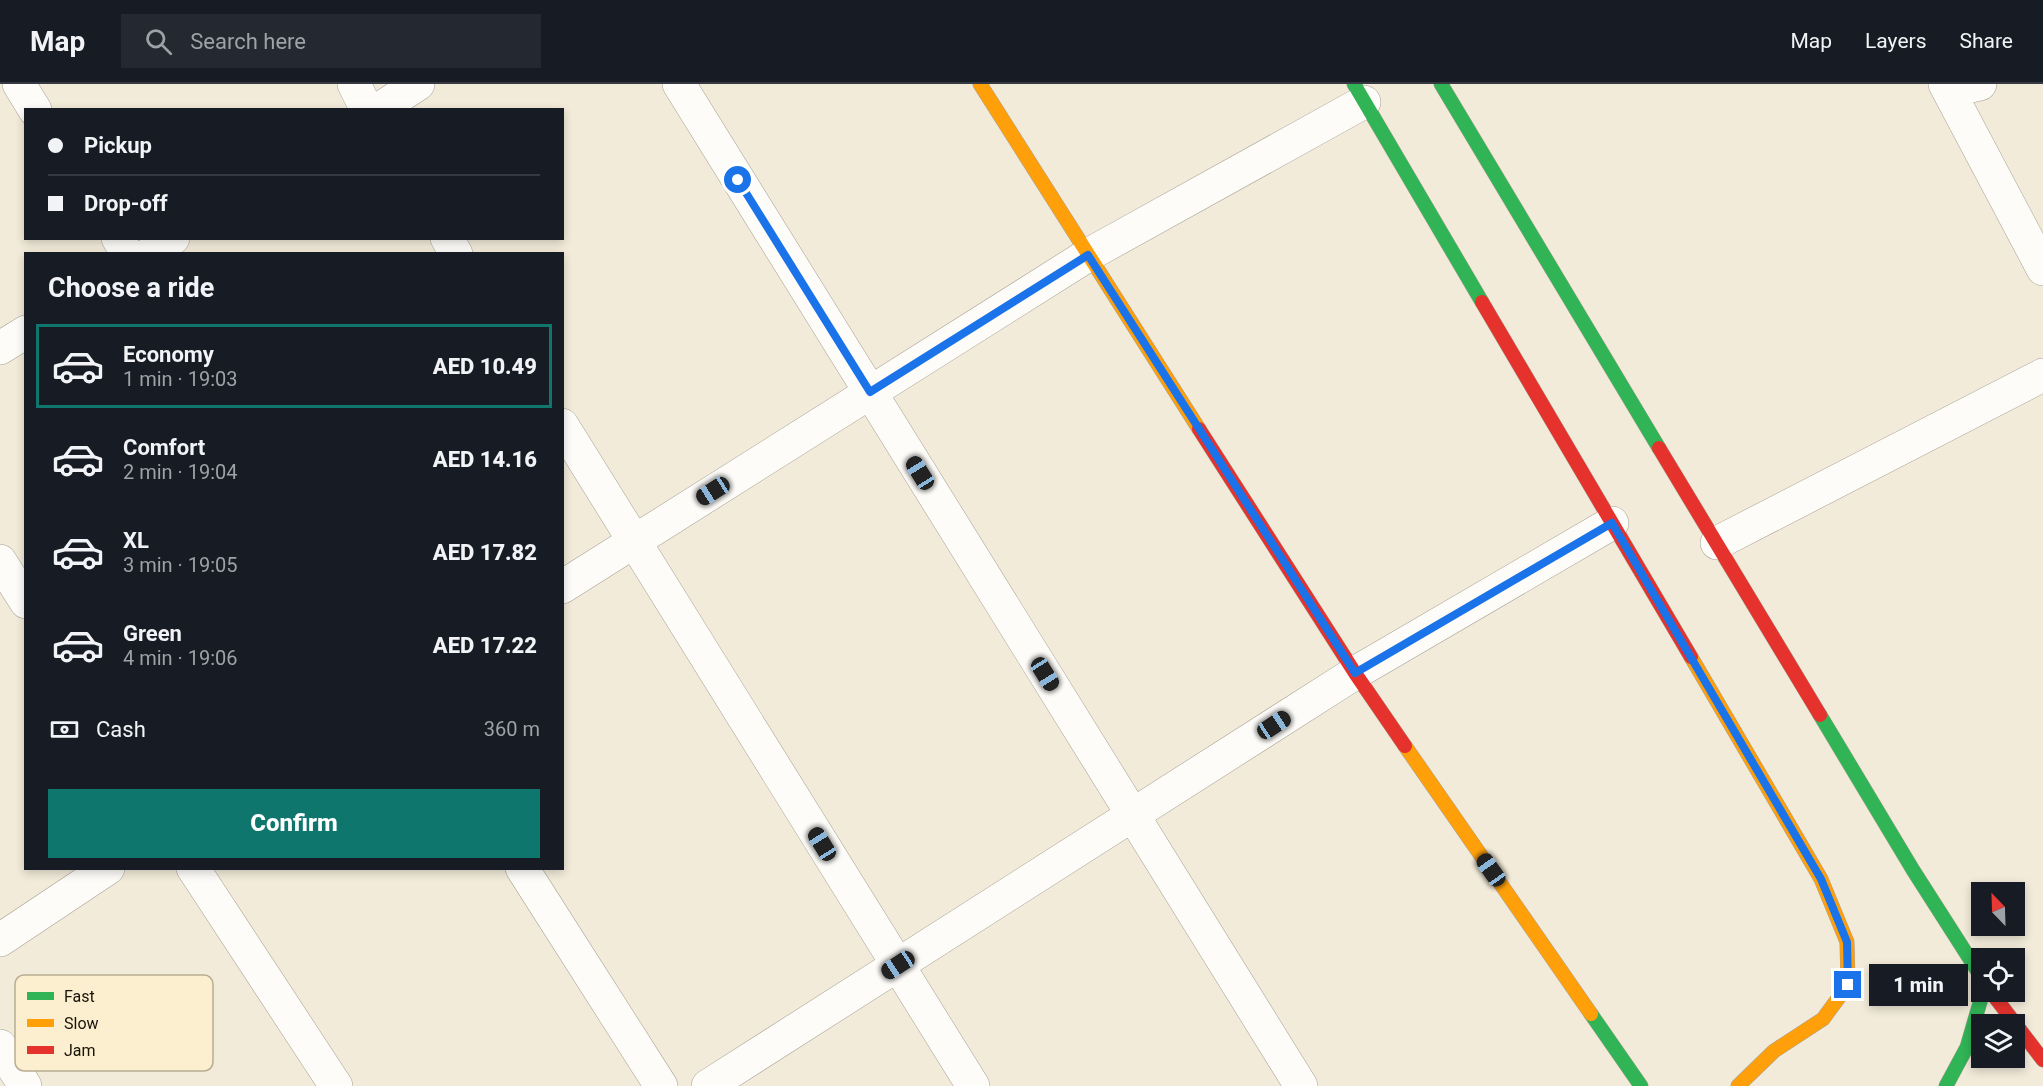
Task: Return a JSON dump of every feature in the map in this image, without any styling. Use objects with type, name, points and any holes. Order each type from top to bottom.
[{"type":"street","points":[[19,84],[34,108]]},
{"type":"street","points":[[354,84],[366,108]]},
{"type":"street","points":[[381,108],[418,84]]},
{"type":"street","points":[[679,84],[1301,1086]]},
{"type":"street","points":[[980,84],[1355,673],[1641,1086]]},
{"type":"street","points":[[1441,84],[1913,870],[1971,961]]},
{"type":"street","points":[[1958,86],[2043,269]]},
{"type":"street","points":[[564,586],[1088,255],[1359,93],[1821,879],[1847,942],[1848,985],[1823,1019],[1774,1051],[1738,1086]]},
{"type":"street","points":[[152,252],[170,240]]},
{"type":"street","points":[[0,348],[24,333]]},
{"type":"street","points":[[1717,543],[2043,375]]},
{"type":"street","points":[[564,428],[973,1086]]},
{"type":"street","points":[[708,1086],[1355,673],[1612,523]]},
{"type":"street","points":[[0,561],[24,599]]},
{"type":"street","points":[[0,940],[105,870]]},
{"type":"street","points":[[194,870],[336,1086]]},
{"type":"street","points":[[523,870],[661,1086]]},
{"type":"street","points":[[1946,1086],[1967,1047],[1980,1002]]},
{"type":"street","points":[[1999,1002],[2043,1060]]},
{"type":"street","points":[[0,1046],[15,1070]]},
{"type":"street","points":[[16,1071],[25,1086]]},
{"type":"traffic: fast","points":[[1354,84],[1482,302]]},
{"type":"traffic: fast","points":[[1441,84],[1659,448]]},
{"type":"traffic: fast","points":[[1820,715],[1913,870],[1971,961]]},
{"type":"traffic: fast","points":[[1946,1086],[1967,1047],[1980,1002]]},
{"type":"traffic: fast","points":[[1591,1014],[1641,1086]]},
{"type":"traffic: slow","points":[[980,84],[1199,429]]},
{"type":"traffic: slow","points":[[1691,657],[1821,879],[1847,942],[1848,985],[1823,1019],[1774,1051],[1738,1086]]},
{"type":"traffic: slow","points":[[1405,746],[1591,1014]]},
{"type":"traffic: jam","points":[[1482,302],[1691,657]]},
{"type":"traffic: jam","points":[[1199,429],[1355,673],[1405,746]]},
{"type":"traffic: jam","points":[[1659,448],[1820,715]]},
{"type":"traffic: jam","points":[[1999,1002],[2043,1060]]},
{"type":"route","points":[[738,180],[870,392],[1088,255],[1355,673],[1612,523],[1821,879],[1847,942],[1848,985]]}]
